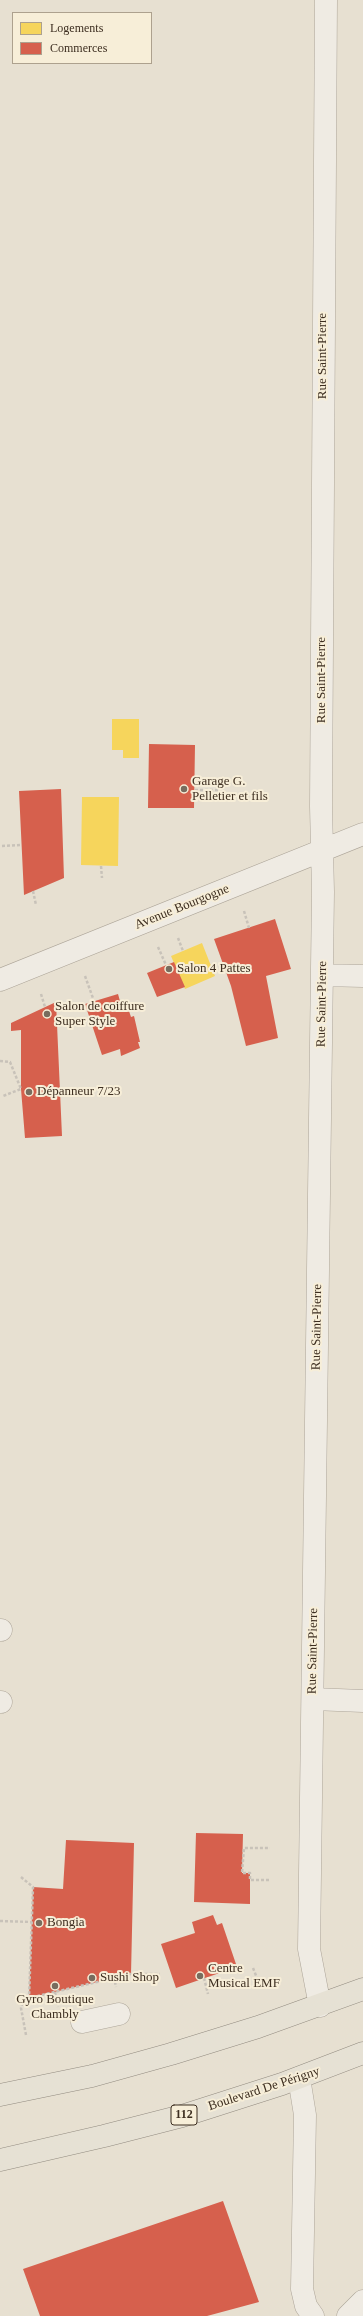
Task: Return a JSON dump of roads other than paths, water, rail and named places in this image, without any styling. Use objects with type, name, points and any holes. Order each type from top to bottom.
[{"type":"main road","points":[[0,2095],[92,2076],[140,2063],[320,2006],[363,1989]]},
{"type":"main road","name":"Boulevard De Périgny","points":[[0,2160],[133,2129],[299,2078],[363,2053]]},
{"type":"street","name":"Rue Saint-Pierre","points":[[320,2006],[309,1949],[322,975],[323,851],[321,799],[326,0]]},
{"type":"street","name":"Avenue Bourgogne","points":[[0,980],[363,834]]},
{"type":"street","points":[[322,975],[363,976]]},
{"type":"street","points":[[313,1700],[363,1700]]},
{"type":"street","points":[[82,2022],[119,2014]]},
{"type":"street","points":[[299,2078],[305,2115],[302,2289],[306,2306],[313,2316]]},
{"type":"street","points":[[348,2316],[363,2301]]},
{"type":"place","name":"Garage G. Pelletier et fils","points":[[184,789]]},
{"type":"place","name":"Salon 4 Pattes","points":[[169,969]]},
{"type":"place","name":"Salon de coiffure Super Style","points":[[47,1014]]},
{"type":"place","name":"Dépanneur 7/23","points":[[29,1092]]},
{"type":"place","name":"Bongia","points":[[39,1923]]},
{"type":"place","name":"Centre Musical EMF","points":[[200,1976]]},
{"type":"place","name":"Sushi Shop","points":[[92,1978]]},
{"type":"place","name":"Gyro Boutique Chambly","points":[[55,1986]]}]
